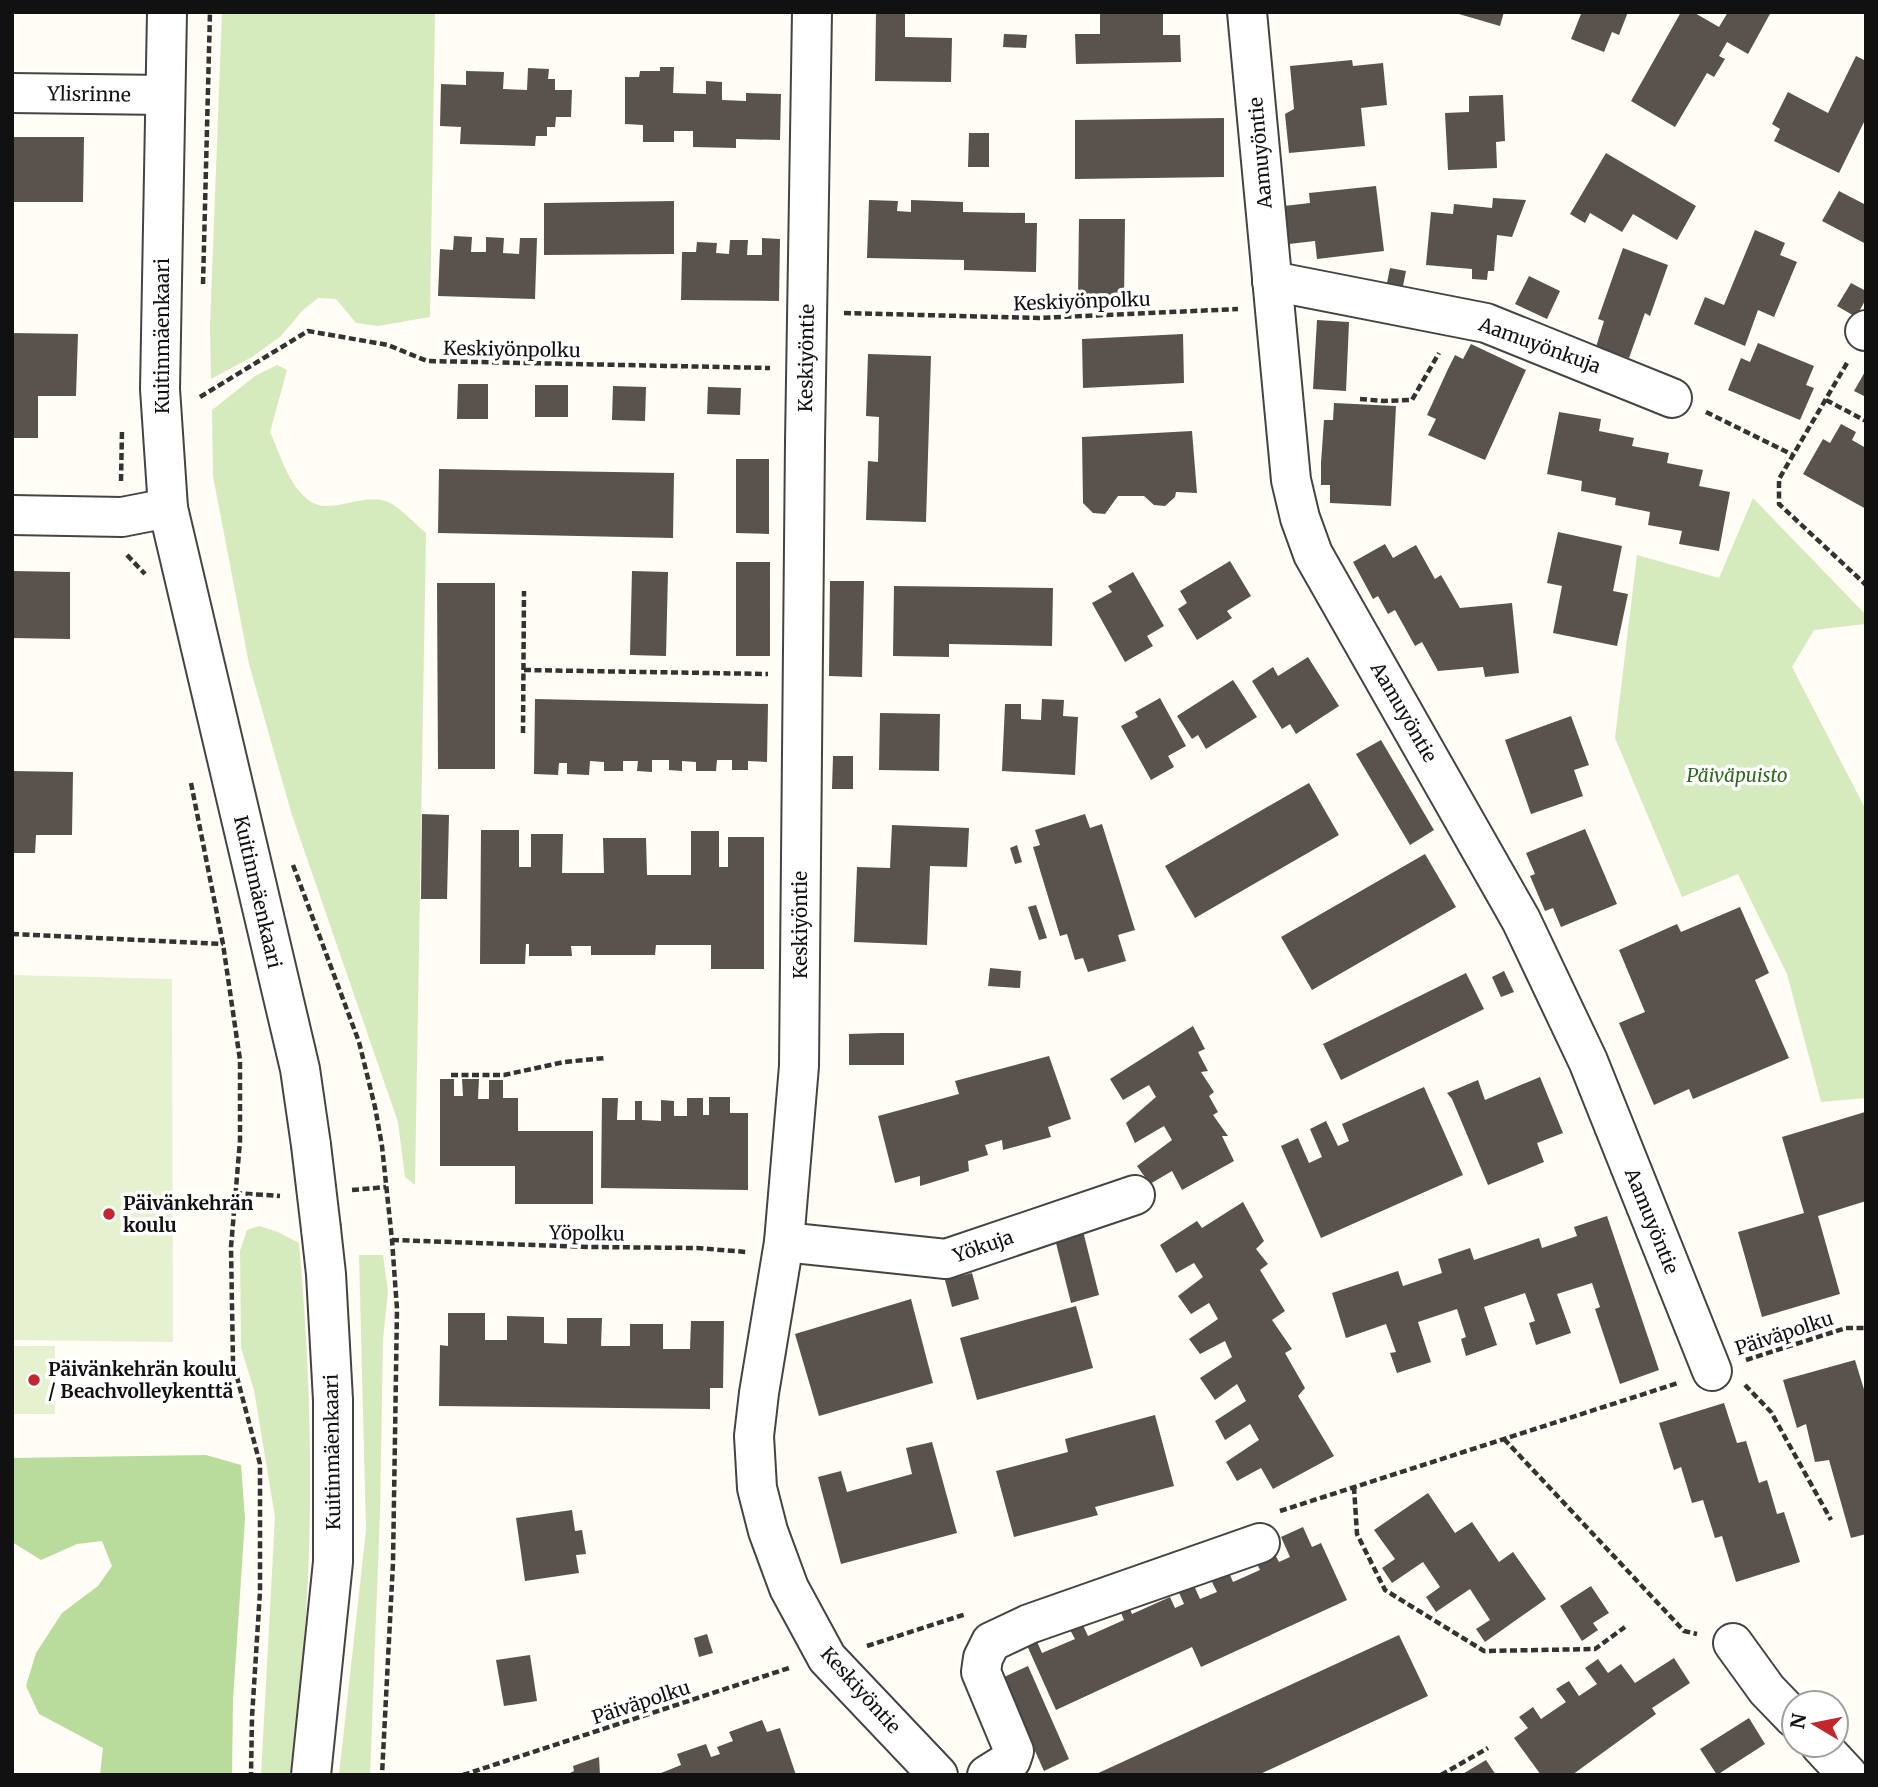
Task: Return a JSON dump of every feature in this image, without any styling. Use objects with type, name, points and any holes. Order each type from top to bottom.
[{"type":"street","name":"Kuitinmäenkaari","points":[[167,12],[160,389],[168,508],[300,1069],[326,1274],[333,1400],[333,1562],[311,1775]]},
{"type":"street","name":"Keskiyöntie","points":[[813,12],[806,370],[799,1066],[783,1249],[754,1436],[757,1488],[768,1531],[789,1588],[827,1658],[938,1775]]},
{"type":"street","name":"Aamuyöntie","points":[[1247,12],[1291,480],[1300,518],[1313,554],[1521,920],[1588,1061],[1712,1371]]},
{"type":"street","name":"Ylisrinne","points":[[12,93],[165,95]]},
{"type":"street","name":"Aamuyönkuja","points":[[1273,294],[1486,323],[1672,398]]},
{"type":"street","points":[[12,515],[122,517],[168,508]]},
{"type":"street","name":"Yökuja","points":[[783,1249],[946,1259],[1135,1195]]},
{"type":"street","points":[[987,1775],[1012,1760],[1013,1752],[981,1672],[983,1658],[992,1642],[1029,1624],[1260,1543]]},
{"type":"street","points":[[1733,1643],[1780,1703]]},
{"type":"street","points":[[1833,1759],[1848,1775]]},
{"type":"path","name":"Keskiyönpolku","points":[[807,313],[1039,318],[1273,294]]},
{"type":"path","name":"Keskiyönpolku","points":[[200,397],[308,331],[388,345],[428,361],[806,370]]},
{"type":"path","points":[[1865,331],[1779,479],[1779,504],[1866,585]]},
{"type":"path","points":[[1360,399],[1412,400],[1441,348]]},
{"type":"path","points":[[1672,398],[1711,414],[1793,455]]},
{"type":"path","points":[[1826,400],[1866,421]]},
{"type":"path","points":[[122,426],[122,517],[125,553],[150,580]]},
{"type":"path","points":[[523,733],[524,591]]},
{"type":"path","points":[[524,670],[752,674]]},
{"type":"path","points":[[191,782],[223,944],[240,1060],[240,1141],[231,1247],[233,1362],[260,1464],[260,1592],[251,1717],[251,1775]]},
{"type":"path","points":[[12,934],[223,944]]},
{"type":"path","points":[[451,1075],[505,1074],[564,1062],[605,1058]]},
{"type":"path","name":"Yöpolku","points":[[392,1240],[591,1247],[783,1249]]},
{"type":"path","name":"Päiväpolku","points":[[1712,1371],[1846,1328],[1866,1328]]},
{"type":"path","points":[[1712,1371],[1742,1382],[1771,1412],[1831,1520]]},
{"type":"path","points":[[1504,1439],[1684,1631],[1733,1643]]},
{"type":"path","points":[[1354,1487],[1357,1534],[1385,1590],[1484,1651],[1595,1649],[1625,1627]]},
{"type":"path","name":"Päiväpolku","points":[[463,1775],[827,1658]]},
{"type":"path","points":[[1441,1775],[1488,1748]]},
{"type":"green space","points":[[222,12],[435,12],[430,317],[378,326],[356,323],[336,299],[318,298],[302,311],[281,336],[252,357],[211,379],[210,326]]},
{"type":"green space","points":[[277,365],[287,370],[270,432],[299,491],[315,504],[324,506],[367,500],[388,502],[426,533],[415,1185],[405,1177],[398,1122],[292,815],[249,664],[213,476],[212,410],[255,376]]},
{"type":"green space","name":"Päiväpuisto","points":[[1753,498],[1866,615],[1866,624],[1814,630],[1792,667],[1866,810],[1866,1098],[1821,1102],[1787,974],[1738,874],[1682,897],[1615,738],[1637,555],[1719,578]]},
{"type":"green space","name":"Päivänkehrän koulu","points":[[12,975],[172,979],[173,1342],[12,1340]]},
{"type":"green space","points":[[259,1226],[299,1243],[308,1376],[308,1576],[290,1775],[261,1775],[275,1517],[254,1390],[241,1348],[240,1251],[247,1230]]},
{"type":"green space","points":[[359,1255],[383,1255],[388,1291],[383,1339],[380,1513],[370,1775],[339,1775],[366,1530]]},
{"type":"green space","name":"Päivänkehrän koulu / Beachvolleykenttä","points":[[12,1346],[55,1346],[55,1414],[12,1414]]},
{"type":"green space","points":[[206,1455],[241,1465],[245,1519],[233,1700],[232,1775],[100,1775],[103,1748],[39,1714],[26,1686],[36,1653],[62,1613],[98,1586],[112,1566],[102,1541],[77,1544],[41,1560],[12,1542],[12,1458]]},
{"type":"building","points":[[876,12],[905,12],[905,37],[952,38],[951,82],[875,81]]},
{"type":"building","points":[[1100,12],[1163,12],[1163,35],[1180,35],[1181,62],[1076,64],[1075,34],[1100,34]]},
{"type":"building","points":[[1452,12],[1504,12],[1500,26]]},
{"type":"building","points":[[1577,12],[1628,12],[1619,35],[1612,32],[1604,52],[1571,39],[1581,14]]},
{"type":"building","points":[[1681,12],[1693,12],[1719,27],[1728,12],[1771,12],[1748,54],[1727,42],[1719,56],[1725,59],[1714,77],[1707,73],[1675,127],[1631,101]]},
{"type":"building","points":[[1004,34],[1027,35],[1026,48],[1003,47]]},
{"type":"building","points":[[1856,56],[1866,61],[1866,118],[1839,173],[1774,141],[1780,129],[1772,124],[1788,92],[1828,113]]},
{"type":"building","points":[[1352,60],[1353,66],[1383,63],[1387,105],[1361,108],[1365,146],[1289,153],[1285,114],[1294,109],[1290,66]]},
{"type":"building","points":[[660,67],[674,67],[673,93],[706,94],[706,81],[722,82],[722,100],[746,101],[746,93],[781,94],[780,140],[736,139],[736,148],[693,147],[693,131],[674,131],[674,142],[643,142],[643,125],[625,124],[625,77],[639,77],[640,71],[660,71]]},
{"type":"building","points":[[528,68],[549,69],[548,79],[555,79],[555,90],[572,90],[571,117],[556,117],[555,127],[547,127],[547,136],[536,136],[535,146],[460,144],[461,127],[440,126],[441,84],[466,85],[466,71],[504,72],[503,89],[527,90]]},
{"type":"building","points":[[1503,95],[1505,141],[1496,142],[1497,168],[1448,170],[1445,113],[1469,112],[1469,96]]},
{"type":"building","points":[[1224,118],[1224,177],[1075,179],[1075,120]]},
{"type":"building","points":[[969,133],[989,133],[989,167],[968,167]]},
{"type":"building","points":[[12,137],[84,137],[83,202],[12,202]]},
{"type":"building","points":[[1606,153],[1696,206],[1677,240],[1633,214],[1622,232],[1590,213],[1585,223],[1570,214]]},
{"type":"building","points":[[1376,186],[1384,251],[1317,259],[1315,241],[1289,244],[1284,206],[1310,203],[1309,193]]},
{"type":"building","points":[[1839,191],[1866,205],[1866,244],[1822,221]]},
{"type":"building","points":[[1493,198],[1526,200],[1512,237],[1497,235],[1494,271],[1488,271],[1487,280],[1472,279],[1472,269],[1426,265],[1431,212],[1453,214],[1454,204],[1492,208]]},
{"type":"building","points":[[869,200],[898,201],[897,211],[911,212],[911,200],[963,202],[963,212],[1025,213],[1025,223],[1037,223],[1036,272],[964,270],[964,260],[867,258]]},
{"type":"building","points":[[674,201],[674,254],[544,255],[544,203]]},
{"type":"building","points":[[1079,219],[1125,219],[1124,300],[1078,299]]},
{"type":"building","points":[[1755,230],[1785,243],[1780,255],[1797,262],[1774,317],[1758,310],[1745,346],[1694,324],[1705,297],[1724,305]]},
{"type":"building","points":[[454,236],[472,237],[471,252],[486,252],[486,237],[504,238],[503,253],[519,254],[520,238],[537,238],[535,299],[438,296],[440,249],[453,250]]},
{"type":"building","points":[[762,238],[780,239],[779,301],[681,300],[682,252],[696,252],[697,242],[717,243],[716,253],[729,254],[730,240],[748,240],[747,255],[762,255]]},
{"type":"building","points":[[1623,248],[1668,265],[1650,316],[1645,313],[1629,358],[1596,347],[1604,321],[1598,319]]},
{"type":"building","points":[[1390,268],[1406,271],[1403,286],[1387,283]]},
{"type":"building","points":[[1529,276],[1560,291],[1547,319],[1515,304]]},
{"type":"building","points":[[1851,283],[1866,291],[1866,299],[1856,317],[1837,306]]},
{"type":"building","points":[[1317,320],[1349,322],[1346,391],[1313,389]]},
{"type":"building","points":[[12,333],[78,334],[76,396],[38,396],[38,438],[12,438]]},
{"type":"building","points":[[1183,334],[1184,383],[1083,388],[1082,339]]},
{"type":"building","points":[[1758,343],[1814,366],[1806,385],[1814,388],[1800,420],[1728,390],[1741,358],[1750,362]]},
{"type":"building","points":[[1471,344],[1526,370],[1485,460],[1428,435],[1436,419],[1427,415],[1448,369],[1455,355],[1463,359]]},
{"type":"building","points":[[868,354],[931,356],[926,522],[866,520],[868,461],[878,462],[879,417],[866,416]]},
{"type":"building","points":[[1866,370],[1866,397],[1854,391]]},
{"type":"building","points":[[458,384],[488,384],[488,419],[457,419]]},
{"type":"building","points":[[535,385],[568,385],[568,417],[535,417]]},
{"type":"building","points":[[613,386],[646,387],[645,421],[612,420]]},
{"type":"building","points":[[708,387],[741,388],[740,415],[707,414]]},
{"type":"building","points":[[1334,403],[1396,406],[1391,506],[1330,503],[1330,485],[1321,485],[1321,463],[1324,420],[1333,420]]},
{"type":"building","points":[[1559,412],[1601,419],[1599,431],[1634,438],[1632,446],[1669,453],[1667,463],[1703,470],[1699,486],[1730,492],[1719,551],[1679,544],[1682,531],[1648,525],[1650,512],[1615,505],[1616,498],[1581,491],[1582,481],[1547,474]]},
{"type":"building","points":[[1841,424],[1856,432],[1852,440],[1866,448],[1866,509],[1803,474],[1823,439],[1830,443]]},
{"type":"building","points":[[1192,431],[1197,493],[1176,492],[1175,497],[1165,506],[1154,505],[1144,496],[1118,496],[1105,514],[1093,513],[1083,503],[1082,437]]},
{"type":"building","points":[[736,459],[769,459],[769,534],[736,533]]},
{"type":"building","points":[[439,469],[674,473],[673,538],[438,533]]},
{"type":"building","points":[[1558,532],[1622,546],[1613,591],[1628,594],[1617,646],[1553,633],[1562,586],[1547,583]]},
{"type":"building","points":[[1385,544],[1393,558],[1416,545],[1435,579],[1441,575],[1460,608],[1512,603],[1519,673],[1485,677],[1483,667],[1438,671],[1422,642],[1415,646],[1395,610],[1388,614],[1378,596],[1373,599],[1353,562]]},
{"type":"building","points":[[1230,561],[1251,596],[1227,611],[1232,618],[1197,640],[1178,609],[1187,603],[1180,591]]},
{"type":"building","points":[[736,562],[770,562],[770,656],[736,656]]},
{"type":"building","points":[[12,571],[70,572],[70,639],[12,638]]},
{"type":"building","points":[[632,571],[668,572],[666,656],[630,655]]},
{"type":"building","points":[[1133,572],[1164,626],[1147,636],[1153,646],[1125,662],[1092,603],[1112,592],[1108,586]]},
{"type":"building","points":[[830,581],[864,581],[862,677],[829,676]]},
{"type":"building","points":[[437,583],[495,583],[495,769],[438,769]]},
{"type":"building","points":[[894,586],[1053,588],[1052,646],[949,644],[949,657],[893,656]]},
{"type":"building","points":[[1308,657],[1339,706],[1296,734],[1290,724],[1282,729],[1252,681],[1273,667],[1278,676]]},
{"type":"building","points":[[1233,680],[1257,717],[1206,749],[1198,735],[1192,739],[1177,716]]},
{"type":"building","points":[[1160,698],[1186,746],[1168,756],[1174,767],[1151,780],[1121,726],[1138,717],[1135,712]]},
{"type":"building","points":[[535,699],[768,704],[767,762],[748,761],[748,770],[732,770],[732,760],[717,760],[716,771],[696,771],[696,762],[682,761],[682,771],[669,770],[669,760],[652,760],[652,772],[637,771],[638,761],[623,761],[623,771],[604,771],[604,762],[590,761],[589,775],[567,774],[567,763],[559,763],[558,775],[534,774]]},
{"type":"building","points":[[1042,699],[1064,700],[1063,716],[1078,717],[1075,775],[1002,771],[1005,704],[1021,704],[1021,719],[1041,720]]},
{"type":"building","points":[[880,713],[940,714],[939,771],[879,770]]},
{"type":"building","points":[[1571,716],[1589,765],[1574,770],[1583,796],[1531,814],[1505,740]]},
{"type":"building","points":[[1381,740],[1434,830],[1410,845],[1356,754]]},
{"type":"building","points":[[833,756],[853,756],[853,789],[832,789]]},
{"type":"building","points":[[12,771],[73,772],[72,835],[36,835],[35,853],[12,853]]},
{"type":"building","points":[[1309,783],[1339,835],[1195,918],[1165,866]]},
{"type":"building","points":[[422,814],[449,815],[447,899],[421,899]]},
{"type":"building","points":[[1085,814],[1090,828],[1102,824],[1135,930],[1118,935],[1126,961],[1088,972],[1083,958],[1075,960],[1067,934],[1060,936],[1033,847],[1040,845],[1035,830]]},
{"type":"building","points":[[892,825],[969,828],[967,867],[930,866],[927,945],[854,942],[857,867],[890,868]]},
{"type":"building","points":[[1585,829],[1617,904],[1561,927],[1553,908],[1545,911],[1530,876],[1535,874],[1526,853]]},
{"type":"building","points":[[481,830],[519,830],[519,867],[531,867],[531,834],[563,834],[562,873],[604,873],[603,838],[646,838],[647,875],[691,875],[691,831],[719,831],[719,867],[728,867],[728,837],[764,837],[764,969],[711,969],[711,945],[656,945],[655,955],[591,955],[591,946],[571,946],[572,956],[529,956],[529,944],[526,944],[525,964],[480,964]]},
{"type":"building","points":[[1017,845],[1022,862],[1015,864],[1010,848]]},
{"type":"building","points":[[1425,854],[1456,907],[1312,990],[1281,937]]},
{"type":"building","points":[[1036,905],[1047,938],[1039,940],[1028,907]]},
{"type":"building","points":[[1740,907],[1769,973],[1755,980],[1789,1058],[1693,1099],[1689,1089],[1654,1105],[1619,1023],[1645,1012],[1619,950],[1677,924],[1681,932]]},
{"type":"building","points":[[990,968],[1021,971],[1020,988],[988,986]]},
{"type":"building","points":[[1504,971],[1514,992],[1501,997],[1492,977]]},
{"type":"building","points":[[1466,973],[1484,1009],[1341,1080],[1323,1044]]},
{"type":"building","points":[[1193,1026],[1205,1049],[1198,1052],[1208,1071],[1201,1072],[1214,1092],[1209,1096],[1218,1112],[1213,1115],[1228,1136],[1222,1136],[1234,1161],[1182,1190],[1172,1171],[1150,1184],[1137,1166],[1172,1140],[1164,1126],[1135,1143],[1126,1123],[1156,1097],[1149,1085],[1123,1100],[1110,1079]]},
{"type":"building","points":[[904,1033],[904,1065],[849,1065],[849,1034]]},
{"type":"building","points":[[1049,1056],[1071,1119],[1048,1127],[1051,1137],[1003,1150],[1002,1140],[985,1145],[988,1155],[968,1161],[969,1171],[920,1186],[920,1176],[895,1183],[878,1116],[959,1094],[955,1081]]},
{"type":"building","points":[[1540,1077],[1563,1133],[1537,1143],[1544,1162],[1488,1185],[1452,1099],[1447,1093],[1478,1080],[1485,1100]]},
{"type":"building","points":[[440,1079],[454,1079],[454,1096],[463,1096],[462,1079],[479,1079],[478,1099],[489,1099],[489,1080],[503,1080],[503,1098],[518,1098],[518,1131],[593,1131],[593,1204],[515,1204],[515,1166],[440,1166]]},
{"type":"building","points":[[1424,1087],[1463,1175],[1321,1238],[1281,1146],[1298,1138],[1309,1163],[1322,1157],[1310,1129],[1326,1121],[1338,1146],[1349,1141],[1342,1124]]},
{"type":"building","points":[[709,1097],[730,1097],[730,1113],[748,1113],[748,1190],[601,1188],[602,1098],[618,1098],[617,1120],[635,1120],[635,1101],[642,1101],[642,1120],[661,1121],[661,1100],[674,1101],[674,1116],[687,1116],[687,1098],[703,1098],[703,1115],[709,1115]]},
{"type":"building","points":[[1865,1112],[1866,1201],[1818,1216],[1840,1294],[1762,1317],[1738,1232],[1804,1213],[1782,1137]]},
{"type":"building","points":[[1243,1202],[1264,1241],[1256,1249],[1268,1264],[1260,1270],[1285,1311],[1272,1320],[1292,1349],[1285,1353],[1305,1388],[1298,1396],[1334,1456],[1273,1489],[1261,1468],[1237,1481],[1226,1462],[1259,1440],[1250,1424],[1225,1440],[1215,1421],[1246,1401],[1237,1384],[1215,1400],[1200,1378],[1232,1357],[1225,1341],[1200,1354],[1189,1339],[1218,1319],[1209,1303],[1191,1314],[1178,1296],[1203,1277],[1194,1263],[1176,1273],[1160,1245],[1197,1221],[1202,1228]]},
{"type":"building","points":[[1607,1216],[1659,1370],[1620,1384],[1595,1309],[1600,1307],[1592,1283],[1557,1294],[1571,1333],[1536,1345],[1529,1323],[1535,1321],[1525,1293],[1484,1307],[1497,1345],[1466,1356],[1461,1339],[1466,1337],[1457,1309],[1418,1322],[1431,1362],[1397,1373],[1390,1353],[1396,1352],[1386,1324],[1346,1338],[1332,1293],[1398,1271],[1403,1286],[1442,1273],[1438,1259],[1470,1248],[1474,1260],[1539,1238],[1542,1248],[1577,1236],[1574,1227]]},
{"type":"building","points":[[1083,1231],[1099,1295],[1071,1303],[1055,1239]]},
{"type":"building","points":[[972,1273],[979,1299],[952,1307],[945,1280]]},
{"type":"building","points":[[911,1299],[933,1383],[819,1416],[795,1334]]},
{"type":"building","points":[[1076,1306],[1093,1368],[977,1400],[960,1338]]},
{"type":"building","points":[[448,1313],[485,1313],[485,1340],[507,1340],[507,1316],[544,1317],[544,1343],[567,1344],[567,1318],[602,1318],[601,1346],[630,1346],[630,1324],[663,1324],[663,1349],[690,1349],[691,1321],[724,1321],[723,1388],[710,1388],[710,1409],[439,1406],[440,1345],[448,1346]]},
{"type":"building","points":[[1855,1360],[1866,1396],[1866,1534],[1851,1538],[1829,1460],[1815,1462],[1806,1424],[1797,1428],[1783,1380]]},
{"type":"building","points":[[1724,1403],[1737,1443],[1746,1441],[1759,1483],[1767,1480],[1777,1514],[1784,1512],[1800,1562],[1736,1582],[1722,1536],[1715,1538],[1703,1500],[1692,1503],[1681,1467],[1674,1470],[1659,1423]]},
{"type":"building","points":[[1155,1415],[1174,1486],[1095,1507],[1098,1515],[1014,1537],[996,1471],[1068,1452],[1065,1439]]},
{"type":"building","points":[[932,1442],[957,1533],[841,1564],[818,1477],[841,1471],[847,1492],[912,1474],[906,1448]]},
{"type":"building","points":[[1428,1493],[1455,1533],[1472,1522],[1499,1562],[1513,1552],[1546,1599],[1485,1642],[1476,1629],[1490,1620],[1470,1589],[1436,1612],[1426,1597],[1440,1587],[1423,1562],[1392,1583],[1382,1568],[1395,1559],[1374,1530]]},
{"type":"building","points":[[572,1510],[575,1531],[582,1530],[586,1554],[576,1555],[579,1573],[525,1581],[516,1518]]},
{"type":"building","points":[[1303,1527],[1312,1547],[1321,1543],[1347,1600],[1201,1667],[1192,1647],[1056,1710],[1025,1641],[1035,1637],[1042,1653],[1075,1639],[1068,1626],[1081,1621],[1088,1636],[1124,1620],[1119,1608],[1128,1604],[1132,1614],[1170,1597],[1175,1608],[1184,1604],[1177,1588],[1192,1581],[1200,1599],[1217,1592],[1207,1572],[1225,1563],[1233,1582],[1260,1570],[1252,1553],[1270,1545],[1279,1562],[1290,1557],[1281,1537]]},
{"type":"building","points":[[1591,1586],[1609,1613],[1593,1623],[1598,1630],[1582,1641],[1560,1606]]},
{"type":"building","points":[[707,1634],[713,1653],[699,1657],[694,1638]]},
{"type":"building","points":[[1399,1635],[1428,1696],[1258,1775],[1094,1775]]},
{"type":"building","points":[[530,1655],[537,1701],[504,1706],[496,1660]]},
{"type":"building","points":[[1674,1658],[1690,1683],[1652,1708],[1656,1714],[1572,1775],[1541,1775],[1514,1738],[1528,1728],[1519,1717],[1533,1707],[1541,1719],[1566,1702],[1556,1689],[1569,1681],[1579,1696],[1597,1684],[1585,1668],[1598,1659],[1608,1673],[1621,1664],[1635,1683]]},
{"type":"building","points":[[1028,1666],[1069,1759],[1044,1771],[1002,1678]]},
{"type":"building","points":[[1749,1718],[1765,1744],[1717,1775],[1700,1749]]},
{"type":"building","points":[[762,1720],[767,1732],[780,1728],[796,1775],[656,1775],[681,1765],[677,1754],[706,1744],[711,1757],[720,1754],[717,1747],[733,1741],[729,1732]]},
{"type":"building","points":[[599,1757],[600,1775],[566,1775],[574,1771],[573,1766]]},
{"type":"building","points":[[1486,1760],[1496,1775],[1461,1775]]},
{"type":"place","name":"Päivänkehrän koulu","points":[[109,1214]]},
{"type":"place","name":"Päivänkehrän koulu / Beachvolleykenttä","points":[[34,1380]]}]
